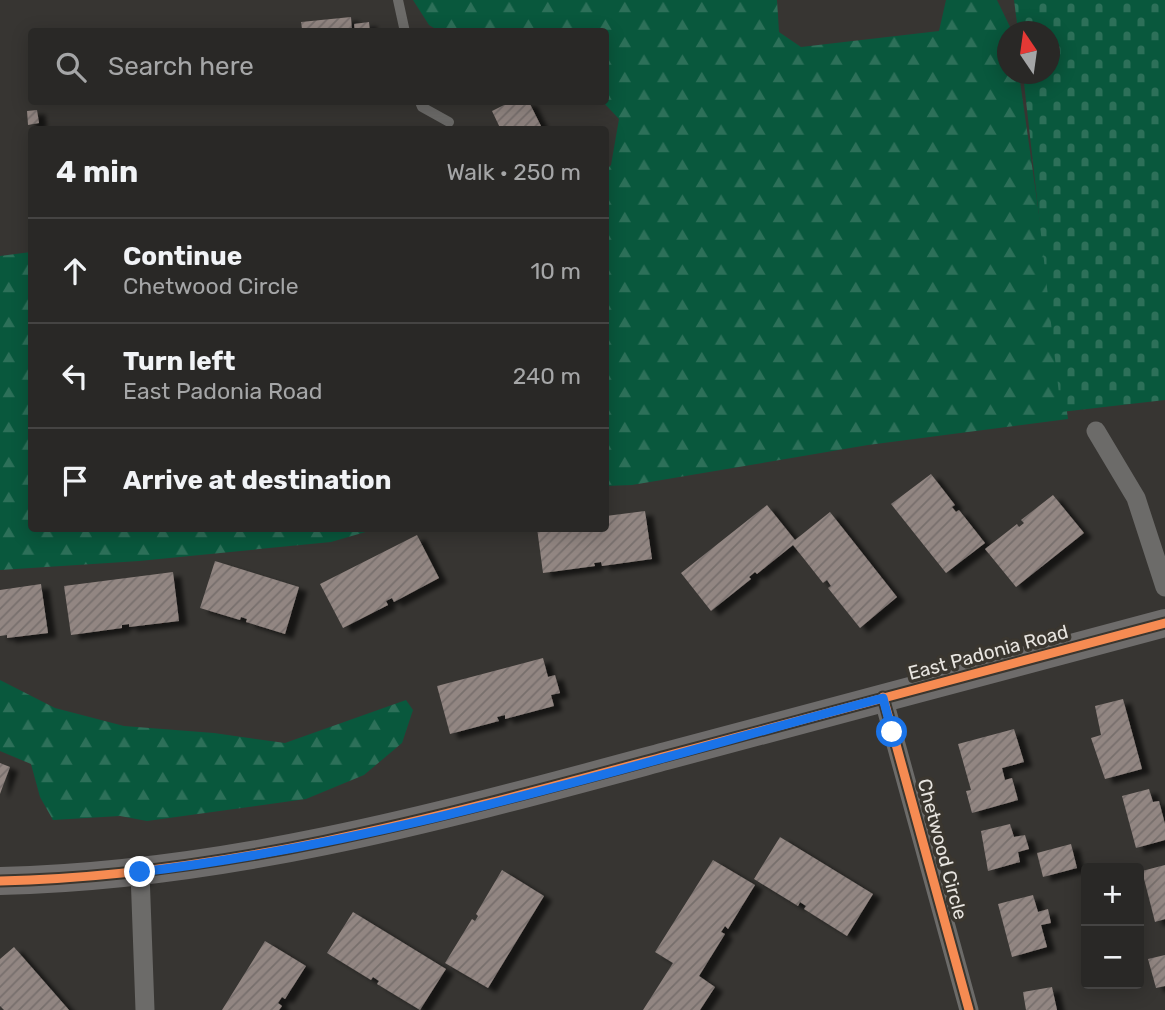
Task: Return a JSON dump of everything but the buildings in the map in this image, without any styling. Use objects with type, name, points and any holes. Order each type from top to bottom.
[{"type":"street","points":[[1096,431],[1136,498],[1165,587]]},
{"type":"street","name":"East Padonia Road","points":[[0,881],[140,872],[263,855],[376,831],[1165,623]]},
{"type":"street","name":"Chetwood Circle","points":[[883,698],[969,1010]]},
{"type":"street","points":[[140,872],[145,1010]]},
{"type":"lane","points":[[398,0],[404,28]]},
{"type":"lane","points":[[421,105],[449,122]]},
{"type":"green space","points":[[413,0],[777,0],[779,32],[801,47],[939,31],[946,0],[997,0],[1007,21],[997,21],[997,84],[1020,84],[1068,419],[868,445],[632,485],[609,486],[609,167],[619,119],[606,105],[609,105],[609,28],[434,28],[429,25]]},
{"type":"green space","points":[[1014,0],[1165,0],[1165,400],[1061,412],[1024,84],[1060,84],[1060,21],[1017,21]]},
{"type":"green space","points":[[28,252],[28,532],[366,532],[331,542],[139,561],[0,570],[0,256]]},
{"type":"green space","points":[[0,680],[55,708],[124,726],[214,733],[285,743],[406,700],[413,710],[402,743],[364,775],[306,799],[147,821],[120,816],[53,820],[40,797],[31,764],[0,751]]},
{"type":"cycle path","points":[[0,881],[85,877],[169,868],[336,839],[502,800],[1165,623]]},
{"type":"cycle path","points":[[883,697],[969,1010]]},
{"type":"route","points":[[140,872],[263,855],[326,843],[474,807],[883,698],[892,732]]}]
